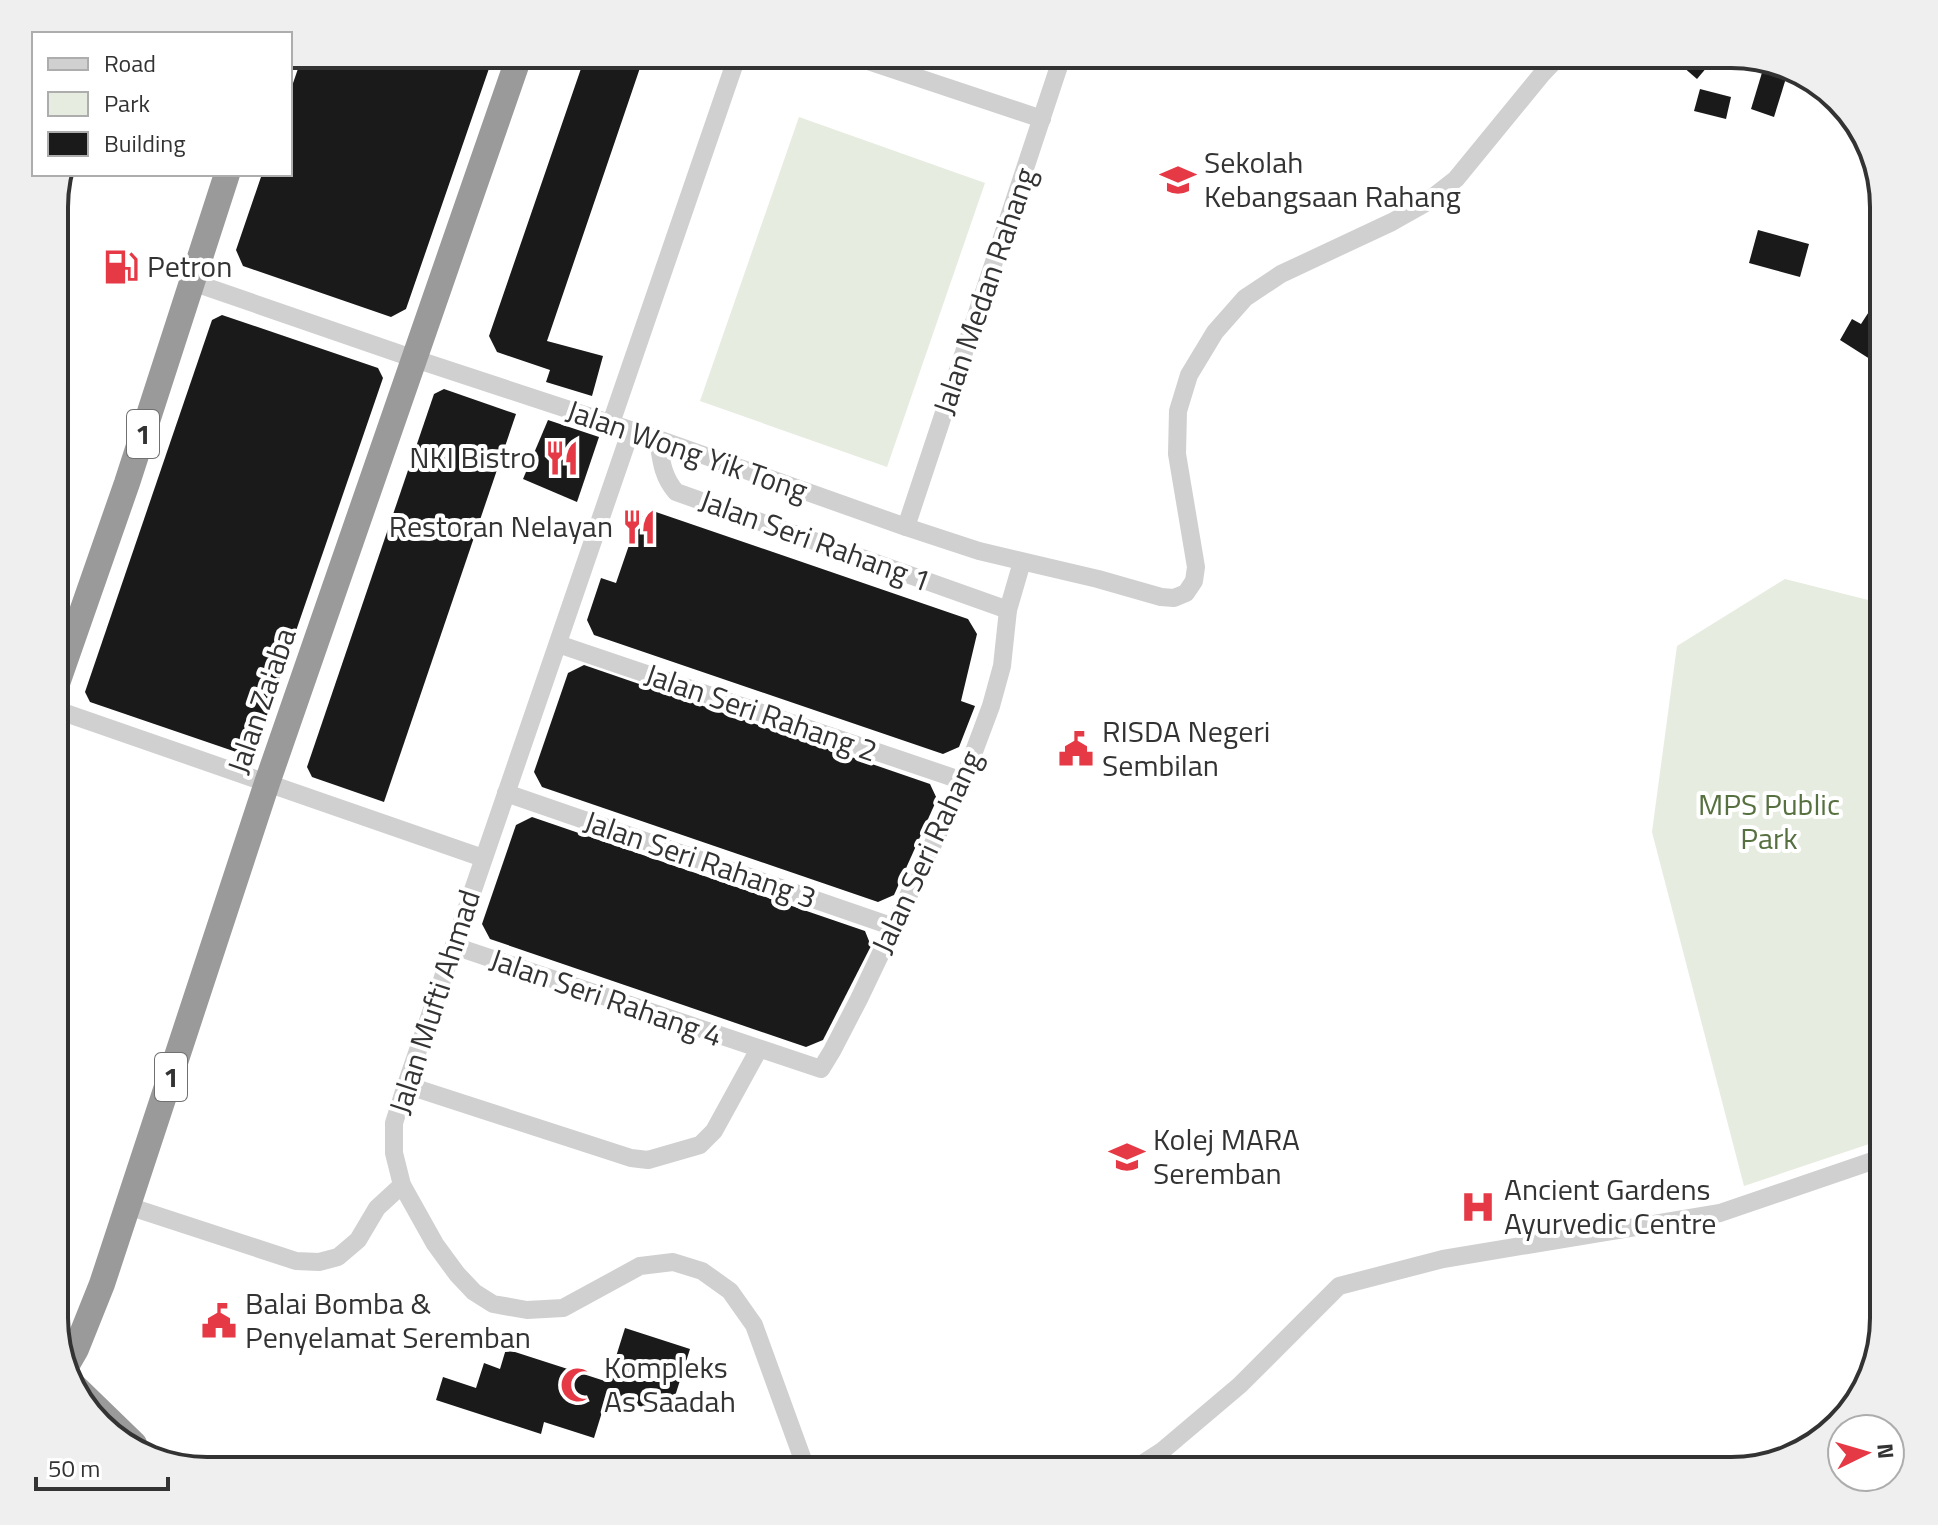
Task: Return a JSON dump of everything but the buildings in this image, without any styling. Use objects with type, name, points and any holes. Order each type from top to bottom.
[{"type":"highway","name":"Jalan Za'aba","points":[[73,1354],[102,1284],[267,783],[515,68]]},
{"type":"highway","name":"1","points":[[68,652],[127,483],[226,176]]},
{"type":"street","points":[[611,423],[733,68]]},
{"type":"street","points":[[889,68],[1042,119]]},
{"type":"street","name":"Jalan Medan Rahang","points":[[906,527],[1058,68]]},
{"type":"street","name":"Jalan Wong Yik Tong","points":[[192,282],[979,551],[1174,598],[1186,593],[1194,581],[1196,567],[1177,454],[1178,411],[1189,375],[1215,332],[1245,298],[1281,274],[1392,222],[1424,204],[1456,179],[1548,68]]},
{"type":"street","name":"Jalan Mufti Ahmad","points":[[631,430],[406,1085],[394,1123],[394,1153],[402,1185],[435,1244],[474,1292],[493,1304],[527,1310],[563,1308],[640,1266],[673,1262],[702,1271],[730,1291],[754,1325],[802,1457]]},
{"type":"street","name":"Jalan Seri Rahang 1","points":[[658,439],[667,482],[676,492],[1008,610]]},
{"type":"street","name":"Jalan Seri Rahang","points":[[759,1049],[821,1069],[853,1012],[963,781],[991,706],[1002,666],[1008,610],[1022,562]]},
{"type":"street","name":"Jalan Seri Rahang 2","points":[[558,644],[963,781]]},
{"type":"street","points":[[68,714],[483,858]]},
{"type":"street","name":"Jalan Seri Rahang 3","points":[[506,793],[894,927]]},
{"type":"street","name":"Jalan Seri Rahang 4","points":[[454,946],[759,1049]]},
{"type":"street","points":[[406,1085],[631,1158],[648,1160],[700,1145],[714,1131],[759,1049]]},
{"type":"street","points":[[1153,1457],[1240,1385],[1339,1286],[1443,1259],[1720,1213],[1870,1162]]},
{"type":"street","points":[[128,1206],[296,1261],[319,1262],[338,1257],[358,1240],[377,1208],[402,1185]]},
{"type":"green space","points":[[799,117],[985,183],[887,467],[700,401]]},
{"type":"green space","name":"MPS Public Park","points":[[1785,579],[1870,600],[1870,1144],[1744,1186],[1652,832],[1677,646]]},
{"type":"place","name":"Sekolah Kebangsaan Rahang","points":[[1178,180]]},
{"type":"place","name":"Petron","points":[[121,267]]},
{"type":"place","name":"NKI Bistro","points":[[562,458]]},
{"type":"place","name":"Restoran Nelayan","points":[[639,527]]},
{"type":"place","name":"RISDA Negeri Sembilan","points":[[1076,749]]},
{"type":"place","name":"Kolej MARA Seremban","points":[[1127,1157]]},
{"type":"place","name":"Ancient Gardens Ayurvedic Centre","points":[[1478,1207]]},
{"type":"place","name":"Balai Bomba & Penyelamat Seremban","points":[[219,1321]]},
{"type":"place","name":"Kompleks As Saadah","points":[[578,1385]]}]
